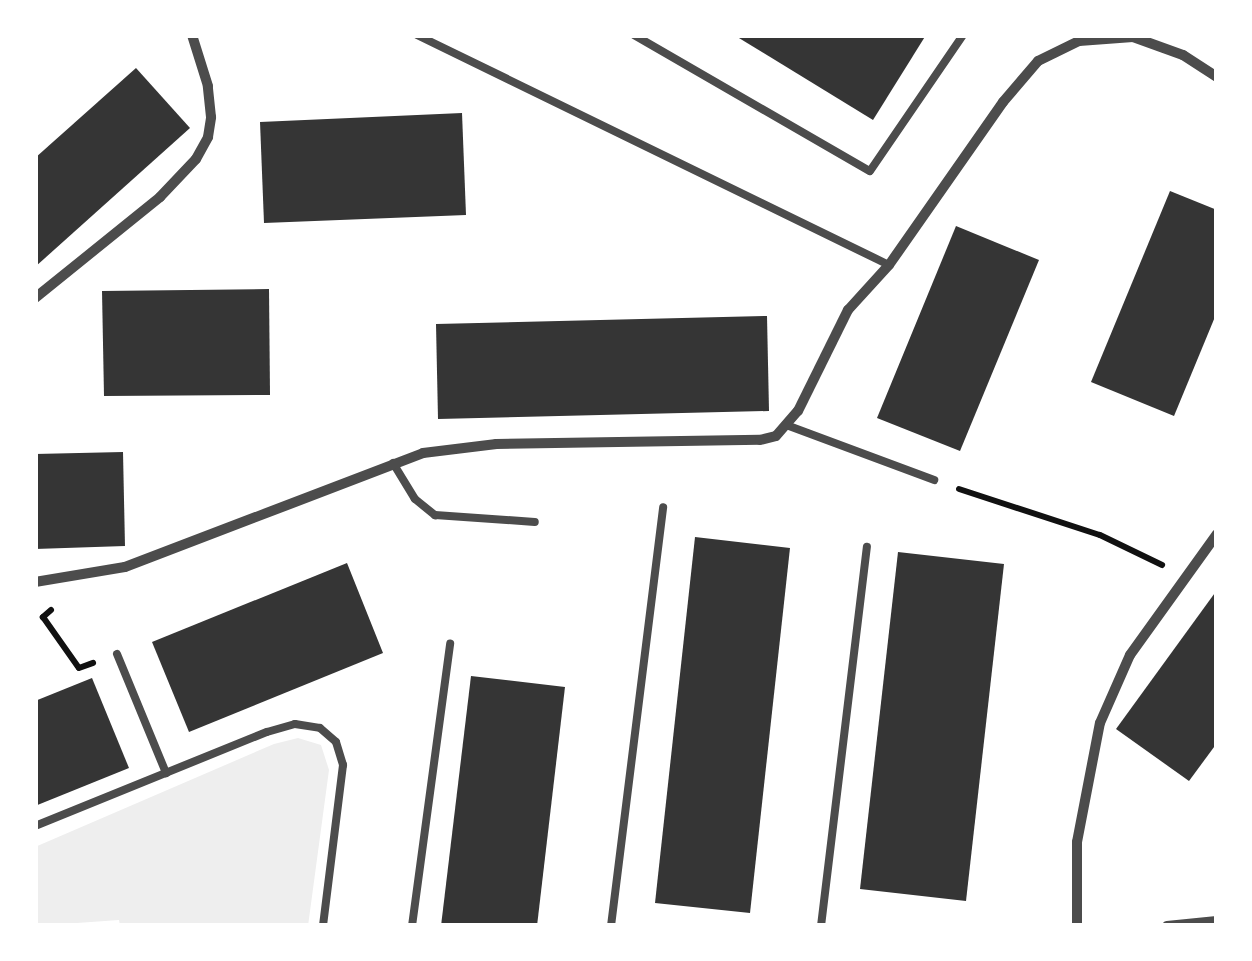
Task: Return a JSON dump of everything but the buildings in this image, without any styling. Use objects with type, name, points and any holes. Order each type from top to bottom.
[{"type":"street","points":[[35,298],[160,196],[196,158],[208,137],[211,117],[208,86],[192,35]]},
{"type":"street","points":[[35,582],[125,566],[393,463],[456,446],[760,440],[789,426],[832,334],[848,310],[889,265],[1020,80],[1058,48],[1106,36],[1133,37],[1182,55],[1217,77]]},
{"type":"street","points":[[1077,926],[1076,842],[1100,723],[1130,655],[1217,534]]},
{"type":"street","points":[[1167,926],[1217,922]]},
{"type":"lane","points":[[417,35],[889,265]]},
{"type":"lane","points":[[634,35],[870,171],[963,35]]},
{"type":"lane","points":[[789,426],[934,480]]},
{"type":"lane","points":[[393,463],[415,499],[434,515],[535,522]]},
{"type":"lane","points":[[612,926],[663,507]]},
{"type":"lane","points":[[821,926],[866,547]]},
{"type":"lane","points":[[412,926],[450,644]]},
{"type":"lane","points":[[117,654],[166,773]]},
{"type":"lane","points":[[35,826],[290,725],[312,725],[331,735],[343,765],[323,926]]},
{"type":"path","points":[[934,480],[1100,535],[1186,576]]},
{"type":"path","points":[[93,574],[43,617],[79,668],[117,654]]},
{"type":"shaded area","points":[[298,738],[321,745],[329,770],[308,926],[120,926],[119,920],[35,926],[35,847],[274,744]]}]
